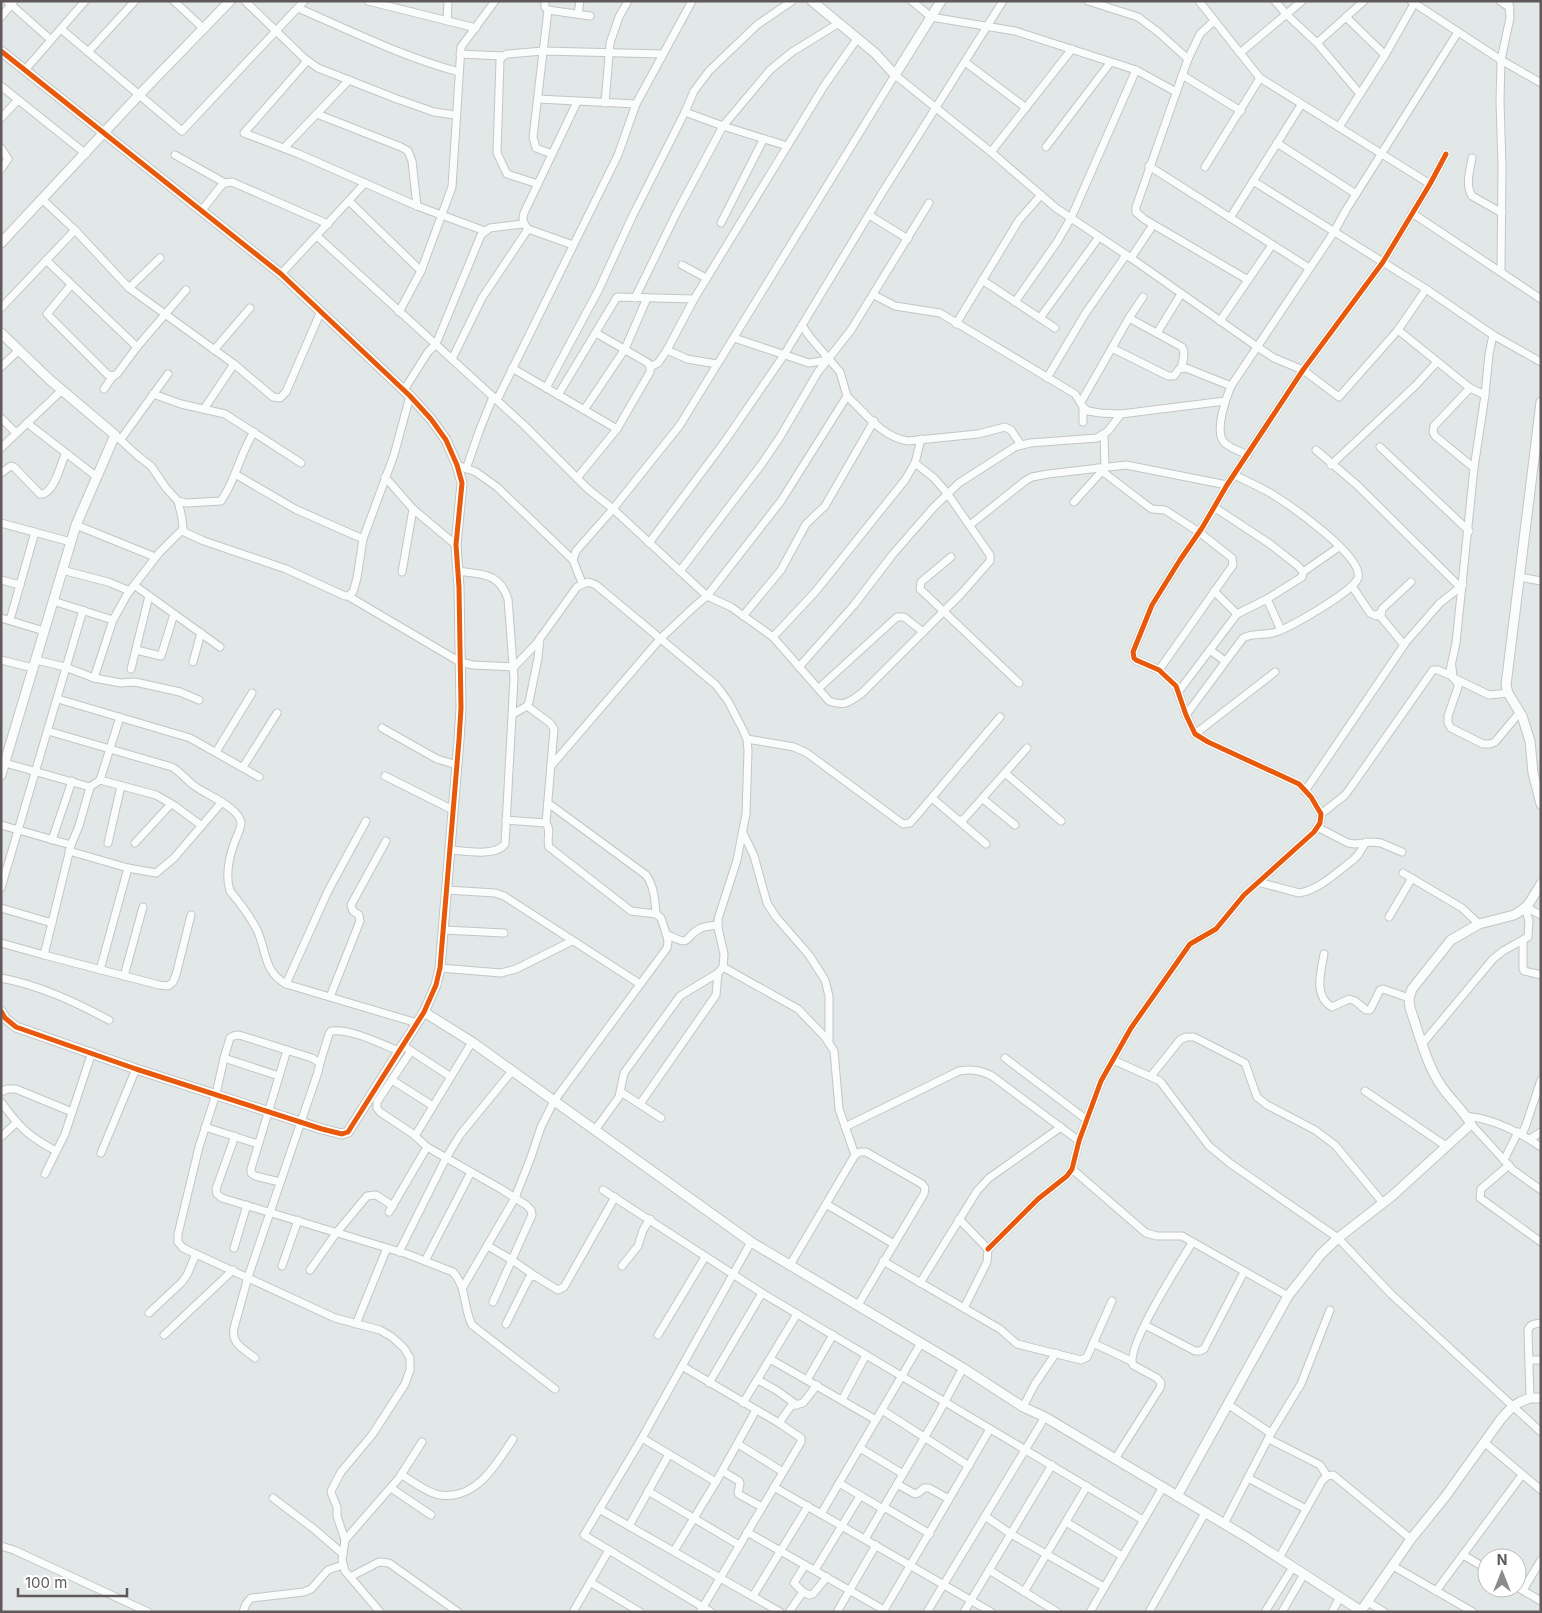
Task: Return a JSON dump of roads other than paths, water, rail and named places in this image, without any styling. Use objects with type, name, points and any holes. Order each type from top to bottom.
[{"type":"street","points":[[25,70],[85,1]]},
{"type":"street","points":[[88,52],[135,1]]},
{"type":"street","points":[[174,1],[204,29]]},
{"type":"street","points":[[1,243],[230,1]]},
{"type":"street","points":[[245,1],[307,60],[318,68],[434,112],[456,115]]},
{"type":"street","points":[[61,29],[182,132],[304,1]]},
{"type":"street","points":[[368,1],[476,28]]},
{"type":"street","points":[[447,21],[448,1]]},
{"type":"street","points":[[399,312],[421,271],[452,187],[461,47],[495,1]]},
{"type":"street","points":[[545,1],[545,7],[548,10],[533,137],[536,148],[552,154]]},
{"type":"street","points":[[578,14],[580,1]]},
{"type":"street","points":[[605,103],[611,38],[628,1]]},
{"type":"street","points":[[466,469],[480,429],[495,398],[512,368],[618,155],[636,104],[692,1]]},
{"type":"street","points":[[546,388],[599,289],[632,217],[686,112],[694,91],[709,71],[758,26],[792,1]]},
{"type":"street","points":[[812,1],[875,53],[895,75],[991,152],[1056,208],[1274,358],[1303,370],[1340,397],[1398,330],[1426,289]]},
{"type":"street","points":[[912,1],[931,17],[1015,31],[1136,70],[1176,92]]},
{"type":"street","points":[[573,560],[576,551],[614,509],[680,425],[941,1]]},
{"type":"street","points":[[649,542],[725,441],[784,355],[1003,1]]},
{"type":"street","points":[[1088,1],[1103,3],[1138,17],[1188,59]]},
{"type":"street","points":[[1199,1],[1260,78],[1430,184]]},
{"type":"street","points":[[1275,1],[1317,43],[1360,94]]},
{"type":"street","points":[[1240,53],[1302,1]]},
{"type":"street","points":[[1317,43],[1364,1]]},
{"type":"street","points":[[1500,1],[1510,4],[1510,18],[1501,60],[1501,272]]},
{"type":"street","points":[[1,17],[11,2],[52,40]]},
{"type":"street","points":[[1339,128],[1385,56],[1413,3],[1501,60],[1541,83]]},
{"type":"street","points":[[298,8],[388,47],[441,68],[459,72]]},
{"type":"street","points":[[548,10],[590,16]]},
{"type":"street","points":[[1346,17],[1385,56]]},
{"type":"street","points":[[1214,21],[1200,34],[1188,59],[1149,166],[1136,212],[1153,225],[1248,280]]},
{"type":"street","points":[[635,298],[676,212],[723,126],[770,70],[792,52],[839,23]]},
{"type":"street","points":[[1248,455],[1225,443],[1222,439],[1221,427],[1224,401],[1231,386],[1334,232],[1458,32]]},
{"type":"street","points":[[650,367],[658,363],[668,350],[706,278],[824,86],[858,39]]},
{"type":"street","points":[[991,152],[1072,49]]},
{"type":"street","points":[[1,51],[281,274],[321,311],[407,393],[436,426],[446,440],[457,465],[462,483],[456,545],[461,708],[440,968],[436,985],[424,1012],[348,1132],[336,1133],[136,1069],[92,1052],[16,1027],[10,1024],[1,1011]]},
{"type":"street","points":[[460,54],[502,56],[543,51],[663,54]]},
{"type":"street","points":[[502,56],[500,60],[497,153],[507,174],[538,184]]},
{"type":"street","points":[[307,60],[244,133],[284,148],[417,206],[484,231]]},
{"type":"street","points":[[965,62],[1026,108]]},
{"type":"street","points":[[1046,147],[1110,63]]},
{"type":"street","points":[[1015,302],[1057,242],[1071,218],[1136,70]]},
{"type":"street","points":[[1182,76],[1241,111]]},
{"type":"street","points":[[1205,167],[1260,78]]},
{"type":"street","points":[[284,148],[349,80]]},
{"type":"street","points":[[1,86],[86,154]]},
{"type":"street","points":[[538,99],[636,104]]},
{"type":"street","points":[[1,118],[18,100]]},
{"type":"street","points":[[452,359],[482,298],[526,226],[524,213],[577,102]]},
{"type":"street","points":[[1230,218],[1301,105]]},
{"type":"street","points":[[686,112],[763,140],[787,146]]},
{"type":"street","points":[[317,114],[408,151],[412,161],[417,206]]},
{"type":"street","points":[[721,224],[763,140]]},
{"type":"street","points":[[1277,143],[1356,194]]},
{"type":"street","points":[[1,148],[8,158],[1,169]]},
{"type":"street","points":[[964,1308],[987,1262],[988,1249],[1038,1199],[1067,1176],[1072,1169],[1079,1141],[1101,1081],[1131,1028],[1190,944],[1216,929],[1258,882],[1314,832],[1322,819],[1311,797],[1299,784],[1208,742],[1195,734],[1176,686],[1159,670],[1136,660],[1133,656],[1134,647],[1152,605],[1227,485],[1303,370],[1383,262],[1446,154]]},
{"type":"street","points":[[175,155],[225,183]]},
{"type":"street","points":[[1472,158],[1468,186],[1472,196],[1502,213]]},
{"type":"street","points":[[1149,166],[1309,268]]},
{"type":"street","points":[[1253,181],[1426,289],[1493,335],[1541,362]]},
{"type":"street","points":[[202,210],[221,186],[232,182],[328,224]]},
{"type":"street","points":[[281,274],[365,183]]},
{"type":"street","points":[[956,324],[1019,220],[1041,195]]},
{"type":"street","points":[[43,200],[76,230],[129,288],[234,364],[273,397],[280,398],[286,392],[321,311]]},
{"type":"street","points":[[348,201],[421,271]]},
{"type":"street","points":[[680,571],[761,465],[780,437],[818,372],[851,330],[930,204]]},
{"type":"street","points":[[1412,213],[1541,299]]},
{"type":"street","points":[[869,215],[908,239]]},
{"type":"street","points":[[1047,378],[1086,314],[1153,225]]},
{"type":"street","points":[[348,596],[353,592],[363,539],[394,455],[407,393],[428,352],[436,344],[481,235],[490,228],[526,226],[573,246]]},
{"type":"street","points":[[1,308],[76,230]]},
{"type":"street","points":[[317,236],[495,398],[588,489],[614,509],[708,596],[731,607],[772,637],[830,701],[838,704],[848,703],[862,693],[944,611],[990,561],[990,555],[947,493],[934,478],[915,463]]},
{"type":"street","points":[[1040,318],[1099,237]]},
{"type":"street","points":[[1220,321],[1272,245]]},
{"type":"street","points":[[129,288],[160,258]]},
{"type":"street","points":[[46,260],[71,286],[137,347]]},
{"type":"street","points":[[682,265],[706,278]]},
{"type":"street","points":[[982,280],[1056,328]]},
{"type":"street","points":[[71,286],[47,314],[108,375],[113,376]]},
{"type":"street","points":[[104,388],[186,290]]},
{"type":"street","points":[[1157,333],[1181,294]]},
{"type":"street","points":[[874,295],[895,306],[940,313],[1075,394],[1088,411],[1100,414],[1121,414],[1224,401]]},
{"type":"street","points":[[558,394],[618,297],[694,299]]},
{"type":"street","points":[[1083,422],[1082,404],[1129,318],[1143,297]]},
{"type":"street","points":[[584,410],[625,349],[646,298]]},
{"type":"street","points":[[214,350],[250,308]]},
{"type":"street","points":[[1112,348],[1168,376],[1174,376],[1182,368],[1184,350],[1182,347],[1129,318]]},
{"type":"street","points":[[802,325],[828,360],[840,372],[847,396],[888,434],[901,440],[921,439],[978,434],[1005,427],[1011,430],[1021,445]]},
{"type":"street","points":[[1398,330],[1470,388],[1485,394]]},
{"type":"street","points":[[1,333],[62,390],[151,466],[166,488],[178,501],[183,525],[182,531],[155,558],[132,588],[113,620],[94,678]]},
{"type":"street","points":[[577,478],[618,429],[650,372],[648,363],[596,333]]},
{"type":"street","points":[[1321,814],[1351,787],[1434,670],[1449,674],[1456,643],[1474,468],[1493,335]]},
{"type":"street","points":[[734,338],[809,363],[828,360]]},
{"type":"street","points":[[1,367],[19,350]]},
{"type":"street","points":[[668,350],[686,359],[718,364]]},
{"type":"street","points":[[1331,465],[1416,385],[1437,362]]},
{"type":"street","points":[[204,409],[234,364]]},
{"type":"street","points":[[512,368],[618,429]]},
{"type":"street","points":[[1182,368],[1231,386]]},
{"type":"street","points":[[1,775],[5,763],[5,748],[34,664],[76,525],[97,477],[118,437],[168,374]]},
{"type":"street","points":[[1470,388],[1434,426],[1433,432],[1435,436],[1474,468]]},
{"type":"street","points":[[1,448],[62,390]]},
{"type":"street","points":[[153,394],[181,404],[225,414],[301,463]]},
{"type":"street","points":[[551,766],[660,639],[708,596],[781,501],[847,396]]},
{"type":"street","points":[[1541,402],[1538,447],[1506,678],[1508,693],[1520,712],[1530,741],[1533,772],[1541,804]]},
{"type":"street","points":[[1074,502],[1101,468],[1104,435],[1121,414]]},
{"type":"street","points":[[1,418],[16,433]]},
{"type":"street","points":[[743,616],[781,570],[806,524],[825,506],[874,421]]},
{"type":"street","points":[[27,423],[97,477]]},
{"type":"street","points":[[178,501],[186,503],[221,501],[235,474],[247,443],[254,432]]},
{"type":"street","points":[[799,666],[854,605],[893,554],[947,493],[972,473],[1021,445],[1085,439],[1104,435]]},
{"type":"street","points":[[772,637],[816,591],[904,480],[915,463],[921,439]]},
{"type":"street","points":[[1380,447],[1469,531]]},
{"type":"street","points":[[1316,450],[1331,465],[1357,485],[1461,586]]},
{"type":"street","points":[[1,473],[11,466],[14,467],[43,495],[48,493],[54,483],[65,454]]},
{"type":"street","points":[[457,465],[476,472],[497,487],[573,560],[582,583]]},
{"type":"street","points":[[970,525],[1032,477],[1126,465],[1227,485]]},
{"type":"street","points":[[1101,468],[1145,504],[1155,510],[1165,510],[1199,532],[1232,558],[1233,561],[1233,565],[1159,670]]},
{"type":"street","points":[[235,474],[295,509],[363,539]]},
{"type":"street","points":[[1186,715],[1243,638],[1281,630],[1314,612],[1352,586],[1358,579],[1358,570],[1355,564],[1339,546],[1314,524],[1270,493],[1234,475]]},
{"type":"street","points":[[386,477],[413,509],[456,545]]},
{"type":"street","points":[[1214,508],[1270,544],[1304,572]]},
{"type":"street","points":[[402,572],[413,509]]},
{"type":"street","points":[[1,523],[71,542]]},
{"type":"street","points":[[76,525],[155,558]]},
{"type":"street","points":[[182,531],[204,541],[286,569],[348,596],[460,662],[473,665],[514,667]]},
{"type":"street","points":[[10,620],[35,532]]},
{"type":"street","points":[[1179,691],[1237,614],[1267,599],[1302,577],[1304,572],[1339,546]]},
{"type":"street","points":[[951,557],[921,582],[920,589],[1020,683]]},
{"type":"street","points":[[62,570],[132,588],[149,596],[220,647]]},
{"type":"street","points":[[450,850],[494,852],[501,849],[505,844],[513,714],[514,667],[508,600],[505,590],[498,581],[489,576],[458,571]]},
{"type":"street","points":[[1519,578],[1541,581]]},
{"type":"street","points":[[1,580],[20,585]]},
{"type":"street","points":[[514,667],[540,638],[577,587],[582,583],[588,582],[596,585],[716,685],[728,701],[747,739],[746,814],[737,860],[729,881],[718,925],[724,954],[716,995],[640,1104]]},
{"type":"street","points":[[1352,586],[1370,613],[1376,616],[1411,582]]},
{"type":"street","points":[[1305,791],[1404,645],[1440,603],[1461,586]]},
{"type":"street","points":[[1214,591],[1237,614]]},
{"type":"street","points":[[131,669],[149,596]]},
{"type":"street","points":[[1267,599],[1281,630]]},
{"type":"street","points":[[53,601],[113,620]]},
{"type":"street","points":[[1,888],[83,610]]},
{"type":"street","points":[[1381,612],[1381,617],[1404,645]]},
{"type":"street","points":[[136,650],[161,656],[174,614]]},
{"type":"street","points":[[819,688],[897,617],[904,617],[923,632]]},
{"type":"street","points":[[1,618],[44,631]]},
{"type":"street","points":[[193,662],[201,633]]},
{"type":"street","points":[[513,714],[527,706],[538,658],[540,638]]},
{"type":"street","points":[[1210,650],[1225,661]]},
{"type":"street","points":[[1,660],[66,667],[94,678],[121,683],[135,682],[180,692],[199,700]]},
{"type":"street","points":[[1452,665],[1453,678],[1458,683],[1458,687],[1448,716],[1448,723],[1451,728],[1483,744],[1490,744],[1495,742],[1520,712]]},
{"type":"street","points":[[1195,734],[1275,672]]},
{"type":"street","points":[[1453,678],[1490,695],[1508,693]]},
{"type":"street","points":[[216,752],[252,693]]},
{"type":"street","points":[[58,699],[190,738],[259,777]]},
{"type":"street","points":[[463,1287],[514,1198],[532,1157],[541,1127],[554,1101],[667,948],[668,942],[661,918],[656,914],[631,911],[549,847],[550,830],[546,823],[554,729],[550,722],[527,706]]},
{"type":"street","points":[[243,767],[277,713]]},
{"type":"street","points":[[44,955],[70,848],[79,826],[90,787],[100,780],[120,717]]},
{"type":"street","points":[[747,739],[794,747],[807,753],[903,824],[910,823],[1000,717]]},
{"type":"street","points":[[382,728],[437,758],[457,765]]},
{"type":"street","points":[[48,731],[108,750],[132,754],[172,767],[179,771],[195,787],[234,811],[239,816],[241,822],[227,873],[228,884],[230,891],[256,927],[269,968],[277,978],[286,984],[417,1023]]},
{"type":"street","points":[[958,820],[963,820],[967,817],[1027,748]]},
{"type":"street","points":[[5,763],[90,787]]},
{"type":"street","points":[[1005,773],[1061,821]]},
{"type":"street","points":[[385,776],[453,810]]},
{"type":"street","points":[[100,780],[156,795],[202,826]]},
{"type":"street","points":[[52,840],[72,781]]},
{"type":"street","points":[[108,844],[121,786]]},
{"type":"street","points":[[932,798],[986,844]]},
{"type":"street","points":[[983,799],[1015,825]]},
{"type":"street","points":[[1,825],[52,840],[128,868],[156,873],[174,858],[222,802]]},
{"type":"street","points":[[548,803],[646,875],[653,890],[656,914]]},
{"type":"street","points":[[135,843],[171,804]]},
{"type":"street","points":[[506,820],[546,823]]},
{"type":"street","points":[[286,984],[328,891],[366,821]]},
{"type":"street","points":[[1317,827],[1348,843],[1381,843],[1402,852]]},
{"type":"street","points":[[742,832],[754,856],[767,903],[776,917],[809,955],[825,980],[830,996],[829,1042]]},
{"type":"street","points":[[330,997],[360,921],[359,915],[353,911],[351,905],[386,841]]},
{"type":"street","points":[[1258,882],[1299,893],[1305,892],[1314,888],[1353,860],[1366,842]]},
{"type":"street","points":[[100,970],[128,868]]},
{"type":"street","points":[[1403,873],[1462,908],[1479,924]]},
{"type":"street","points":[[1389,917],[1412,878]]},
{"type":"street","points":[[1541,884],[1525,907],[1514,915],[1479,924],[1451,940],[1412,989],[1409,998],[1410,1008],[1423,1044],[1442,1087],[1513,1170],[1541,1190]]},
{"type":"street","points":[[447,890],[495,893],[504,896],[640,984]]},
{"type":"street","points":[[124,976],[143,906]]},
{"type":"street","points":[[1525,907],[1541,914]]},
{"type":"street","points":[[1423,1044],[1493,959],[1528,937],[1529,927],[1525,907]]},
{"type":"street","points":[[1,908],[52,923]]},
{"type":"street","points":[[1,944],[168,986],[173,982],[176,975],[190,915]]},
{"type":"street","points":[[666,934],[683,942],[700,929],[718,925]]},
{"type":"street","points":[[444,930],[504,933]]},
{"type":"street","points":[[440,968],[501,972],[516,969],[572,941]]},
{"type":"street","points":[[1523,941],[1524,972],[1541,975]]},
{"type":"street","points":[[1324,954],[1319,984],[1320,993],[1332,1008],[1349,1000],[1355,1001],[1366,1010],[1370,1010],[1380,990],[1383,988],[1409,998]]},
{"type":"street","points":[[721,970],[798,1009],[813,1022],[829,1042],[834,1051],[839,1109],[855,1155]]},
{"type":"street","points":[[595,1130],[621,1092],[624,1073],[680,996],[721,970]]},
{"type":"street","points":[[1,978],[67,998],[109,1020]]},
{"type":"street","points":[[424,1012],[472,1042],[751,1242],[963,1368],[1023,1407],[1045,1417],[1163,1487],[1362,1611],[1411,1539],[1445,1497],[1500,1419],[1512,1407],[1530,1398],[1541,1398]]},
{"type":"street","points":[[255,1358],[234,1341],[233,1336],[248,1277],[331,1031],[337,1030],[411,1051],[451,1077]]},
{"type":"street","points":[[320,1063],[312,1058],[239,1035],[230,1038],[216,1094],[199,1147],[178,1234],[178,1242],[183,1248],[335,1318],[380,1330],[392,1337],[404,1348],[410,1358],[410,1370],[405,1384],[372,1434],[341,1472],[332,1491],[337,1506],[337,1516],[345,1540]]},
{"type":"street","points":[[1151,1076],[1180,1040],[1186,1037],[1194,1037],[1246,1063],[1257,1097],[1267,1106],[1315,1130],[1335,1145],[1383,1203]]},
{"type":"street","points":[[415,1136],[472,1042]]},
{"type":"street","points":[[280,1182],[255,1176],[251,1173],[251,1169],[287,1050]]},
{"type":"street","points":[[411,1051],[378,1102],[377,1108],[380,1112],[415,1136],[427,1147],[526,1205],[531,1210],[532,1214],[493,1302]]},
{"type":"street","points":[[45,1174],[65,1134],[92,1052]]},
{"type":"street","points":[[224,1058],[279,1076]]},
{"type":"street","points":[[1005,1058],[1087,1120]]},
{"type":"street","points":[[1113,1060],[1160,1081],[1209,1146],[1231,1164],[1338,1238],[1391,1294],[1541,1432]]},
{"type":"street","points":[[101,1153],[136,1069]]},
{"type":"street","points":[[845,1127],[959,1071],[981,1070],[992,1076],[1079,1141]]},
{"type":"street","points":[[399,1252],[446,1158],[460,1135],[512,1071]]},
{"type":"street","points":[[392,1080],[433,1106]]},
{"type":"street","points":[[1541,1080],[1526,1125],[1506,1162],[1481,1189],[1480,1198],[1541,1242]]},
{"type":"street","points":[[1,1092],[7,1089],[16,1089],[72,1112]]},
{"type":"street","points":[[1365,1091],[1446,1146]]},
{"type":"street","points":[[621,1092],[661,1118]]},
{"type":"street","points":[[1,1102],[33,1139],[56,1151]]},
{"type":"street","points":[[1177,1496],[1288,1296],[1321,1254],[1338,1238],[1383,1203],[1446,1146],[1469,1120],[1484,1118],[1520,1133],[1541,1146]]},
{"type":"street","points":[[1,1138],[17,1122]]},
{"type":"street","points":[[206,1127],[258,1144]]},
{"type":"street","points":[[920,1283],[977,1191],[989,1178],[1061,1128]]},
{"type":"street","points":[[1530,1139],[1541,1132]]},
{"type":"street","points":[[235,1136],[216,1189],[216,1194],[222,1198],[387,1248],[453,1272],[463,1287],[467,1314],[472,1325],[555,1388]]},
{"type":"street","points":[[310,1270],[337,1232],[368,1196],[376,1195],[391,1209],[427,1147]]},
{"type":"street","points":[[790,1264],[855,1155],[860,1152],[866,1152],[922,1184],[925,1188],[924,1194],[858,1305]]},
{"type":"street","points":[[1072,1169],[1146,1233],[1157,1236],[1182,1236],[1288,1296]]},
{"type":"street","points":[[425,1261],[471,1172]]},
{"type":"street","points":[[603,1190],[762,1293],[1143,1520]]},
{"type":"street","points":[[488,1246],[552,1288],[561,1290],[614,1197]]},
{"type":"street","points":[[826,1204],[894,1244]]},
{"type":"street","points":[[234,1248],[247,1205]]},
{"type":"street","points":[[622,1266],[638,1246],[643,1230],[650,1219]]},
{"type":"street","points":[[959,1219],[988,1249]]},
{"type":"street","points":[[282,1266],[298,1220]]},
{"type":"street","points":[[711,1612],[701,1609],[584,1535],[642,1438],[751,1242]]},
{"type":"street","points":[[1131,1361],[1145,1325],[1192,1243]]},
{"type":"street","points":[[356,1324],[387,1248]]},
{"type":"street","points":[[149,1313],[182,1282],[196,1254]]},
{"type":"street","points":[[658,1335],[705,1257]]},
{"type":"street","points":[[883,1261],[1000,1329],[1017,1344],[1080,1360],[1087,1357],[1112,1301]]},
{"type":"street","points":[[164,1335],[233,1270]]},
{"type":"street","points":[[1145,1325],[1200,1352],[1204,1349],[1244,1272]]},
{"type":"street","points":[[506,1324],[527,1281],[535,1276]]},
{"type":"street","points":[[709,1383],[762,1293]]},
{"type":"street","points":[[1224,1524],[1270,1437],[1301,1384],[1330,1310]]},
{"type":"street","points":[[743,1403],[797,1314]]},
{"type":"street","points":[[1530,1398],[1528,1330],[1530,1326],[1541,1323]]},
{"type":"street","points":[[807,1380],[833,1336]]},
{"type":"street","points":[[821,1514],[921,1343]]},
{"type":"street","points":[[1093,1343],[1131,1361],[1133,1365],[1161,1382],[1160,1388],[1115,1459]]},
{"type":"street","points":[[1023,1407],[1035,1384],[1056,1353]]},
{"type":"street","points":[[842,1400],[866,1355]]},
{"type":"street","points":[[770,1359],[876,1420]]},
{"type":"street","points":[[1529,1360],[1541,1360]]},
{"type":"street","points":[[682,1366],[801,1438],[801,1442],[701,1609]]},
{"type":"street","points":[[865,1539],[963,1368]]},
{"type":"street","points":[[758,1380],[797,1405]]},
{"type":"street","points":[[779,1423],[791,1406],[803,1403],[816,1385]]},
{"type":"street","points":[[1229,1405],[1269,1432],[1270,1437],[1320,1464],[1327,1476]]},
{"type":"street","points":[[674,1551],[716,1482],[756,1410]]},
{"type":"street","points":[[882,1410],[969,1466]]},
{"type":"street","points":[[927,1612],[1045,1417]]},
{"type":"street","points":[[748,1532],[884,1611],[912,1566],[990,1429]]},
{"type":"street","points":[[642,1438],[716,1482]]},
{"type":"street","points":[[402,1475],[440,1495],[453,1495],[472,1490],[482,1481],[513,1439]]},
{"type":"street","points":[[380,1612],[350,1578],[343,1565],[342,1554],[345,1540],[402,1475],[422,1442]]},
{"type":"street","points":[[1484,1442],[1541,1490]]},
{"type":"street","points":[[738,1444],[783,1472]]},
{"type":"street","points":[[860,1448],[903,1474]]},
{"type":"street","points":[[629,1526],[669,1454]]},
{"type":"street","points":[[964,1612],[1052,1465]]},
{"type":"street","points":[[722,1471],[739,1481],[738,1490],[740,1495],[762,1507]]},
{"type":"street","points":[[1279,1558],[1322,1481],[1327,1476],[1333,1475],[1411,1539]]},
{"type":"street","points":[[1436,1591],[1522,1475]]},
{"type":"street","points":[[1248,1478],[1306,1509]]},
{"type":"street","points":[[839,1483],[930,1534]]},
{"type":"street","points":[[897,1484],[915,1494],[924,1488],[929,1488],[949,1499]]},
{"type":"street","points":[[1024,1592],[1087,1486]]},
{"type":"street","points":[[774,1487],[991,1612]]},
{"type":"street","points":[[1090,1612],[1163,1487]]},
{"type":"street","points":[[391,1488],[431,1515]]},
{"type":"street","points":[[648,1491],[739,1546]]},
{"type":"street","points":[[815,1570],[860,1496]]},
{"type":"street","points":[[273,1498],[314,1529],[342,1554]]},
{"type":"street","points":[[753,1596],[808,1506]]},
{"type":"street","points":[[599,1509],[780,1612]]},
{"type":"street","points":[[1149,1612],[1205,1513]]},
{"type":"street","points":[[985,1516],[1011,1534],[1104,1587]]},
{"type":"street","points":[[1066,1522],[1122,1556]]},
{"type":"street","points":[[1,1546],[14,1550],[148,1612]]},
{"type":"street","points":[[836,1612],[876,1546]]},
{"type":"street","points":[[573,1612],[608,1550]]},
{"type":"street","points":[[1463,1555],[1477,1563]]},
{"type":"street","points":[[1527,1579],[1541,1560]]},
{"type":"street","points":[[350,1578],[379,1562],[389,1563],[458,1612]]},
{"type":"street","points":[[243,1612],[251,1598],[304,1592],[311,1589],[328,1570],[343,1565]]},
{"type":"street","points":[[805,1565],[794,1583],[803,1592],[809,1595],[813,1594],[827,1577]]},
{"type":"street","points":[[1393,1566],[1473,1612]]},
{"type":"street","points":[[1265,1612],[1292,1567]]},
{"type":"street","points":[[989,1570],[1057,1612]]},
{"type":"street","points":[[1282,1612],[1304,1574]]},
{"type":"street","points":[[590,1582],[639,1612]]},
{"type":"street","points":[[789,1612],[803,1592]]},
{"type":"street","points":[[1527,1592],[1541,1601]]},
{"type":"street","points":[[1332,1612],[1340,1597]]},
{"type":"street","points":[[1368,1602],[1384,1612]]}]
